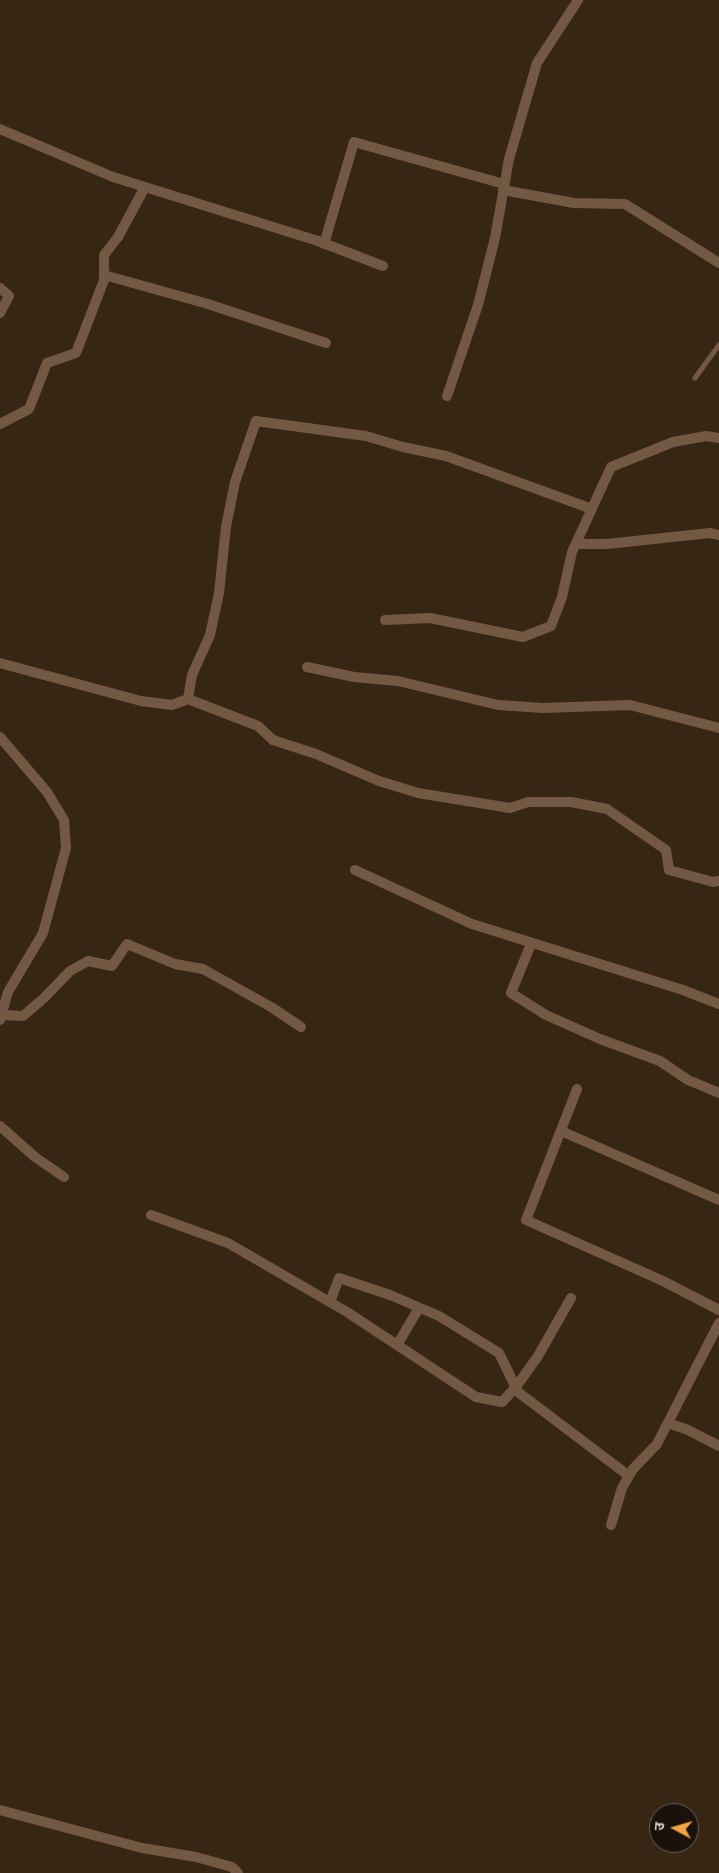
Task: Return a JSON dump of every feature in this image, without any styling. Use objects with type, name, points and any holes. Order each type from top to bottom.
[{"type":"street","points":[[448,396],[478,304],[509,159],[537,64],[578,0]]},
{"type":"street","points":[[0,129],[113,177],[324,244],[383,266]]},
{"type":"street","points":[[324,244],[354,142],[504,187],[574,203],[625,204],[719,263]]},
{"type":"street","points":[[0,424],[29,409],[47,364],[76,353],[91,318],[104,275],[104,255],[118,237],[145,187]]},
{"type":"street","points":[[104,275],[208,304],[326,343]]},
{"type":"street","points":[[0,288],[9,296],[0,313]]},
{"type":"street","points":[[188,700],[192,676],[210,635],[219,593],[226,528],[233,492],[256,421],[366,436],[403,447],[446,456],[592,510]]},
{"type":"street","points":[[385,620],[430,618],[523,637],[551,626],[562,597],[576,544],[611,467],[673,442],[706,436],[719,438]]},
{"type":"street","points":[[576,544],[607,544],[710,533],[719,535]]},
{"type":"street","points":[[0,663],[141,701],[172,705],[188,700],[258,726],[273,740],[316,754],[379,781],[418,793],[510,808],[528,802],[571,802],[608,809],[666,850],[669,870],[717,883]]},
{"type":"street","points":[[307,667],[354,677],[398,680],[498,705],[543,708],[630,705],[719,728]]},
{"type":"street","points":[[0,737],[46,792],[64,820],[66,848],[43,934],[8,992],[1,1018],[23,1016],[44,998],[70,971],[88,961],[112,966],[127,944],[175,964],[203,969],[272,1007],[301,1027]]},
{"type":"street","points":[[355,870],[472,924],[683,990],[719,1004]]},
{"type":"street","points":[[531,944],[510,993],[546,1015],[600,1039],[660,1061],[688,1080],[719,1093]]},
{"type":"street","points":[[577,1090],[526,1220],[663,1282],[719,1310]]},
{"type":"street","points":[[0,1126],[35,1157],[64,1177]]},
{"type":"street","points":[[561,1131],[719,1200]]},
{"type":"street","points":[[151,1215],[228,1243],[330,1302],[476,1397],[502,1402],[516,1387],[538,1356],[571,1298]]},
{"type":"street","points":[[330,1302],[339,1278],[439,1316],[499,1352],[518,1392],[629,1476]]},
{"type":"street","points":[[397,1346],[419,1308]]},
{"type":"street","points":[[611,1525],[622,1488],[629,1476],[657,1444],[719,1323]]},
{"type":"street","points":[[668,1423],[688,1430],[719,1446]]},
{"type":"street","points":[[0,1810],[142,1848],[196,1857],[232,1868],[238,1873]]},
{"type":"lane","points":[[695,378],[719,345]]}]
